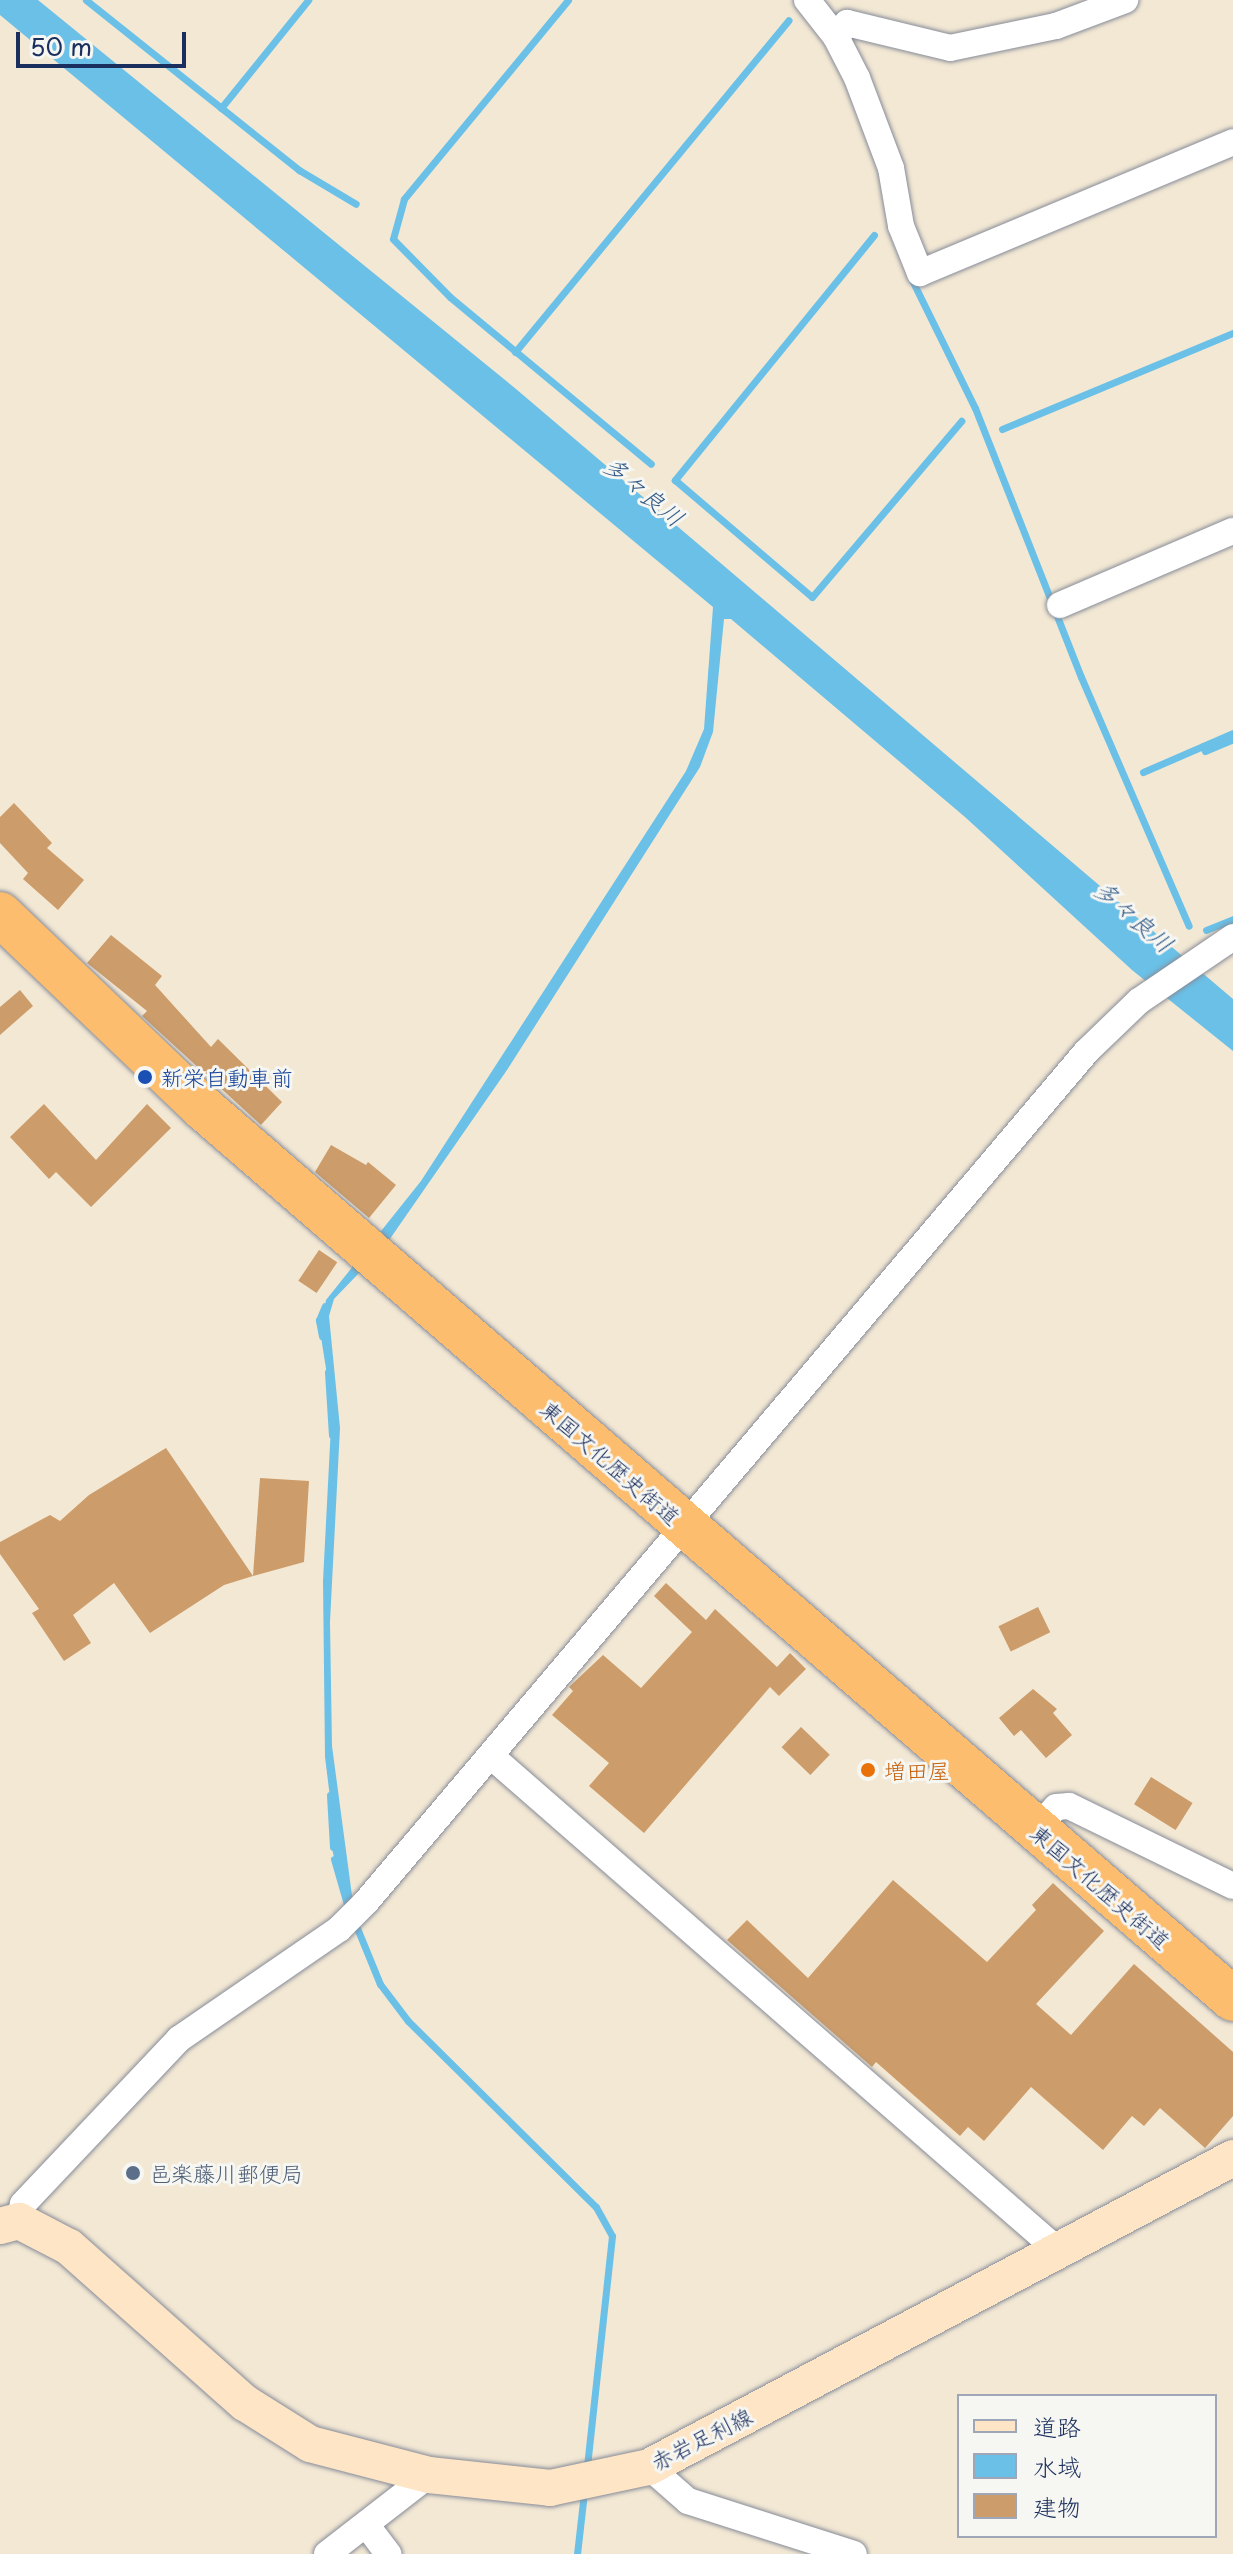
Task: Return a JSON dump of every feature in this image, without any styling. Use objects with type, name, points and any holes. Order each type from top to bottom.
[{"type":"highway","name":"東国文化歴史街道","points":[[0,914],[167,1075],[1233,1999]]},
{"type":"main road","name":"赤岩足利線","points":[[9,2224],[69,2247],[281,2429],[310,2444],[429,2475],[550,2488],[649,2467],[1061,2253],[1233,2158]]},
{"type":"street","points":[[807,0],[841,20],[950,48],[1056,26],[1125,0]]},
{"type":"street","points":[[841,20],[891,168],[901,226],[920,273],[1233,142]]},
{"type":"street","points":[[1060,605],[1233,531]]},
{"type":"street","points":[[9,2224],[23,2204],[179,2039],[339,1929],[491,1756],[1086,1052],[1139,1001],[1193,960],[1233,937]]},
{"type":"street","points":[[491,1756],[1061,2253]]},
{"type":"street","points":[[1035,1829],[1056,1807],[1069,1806],[1233,1886]]},
{"type":"street","points":[[649,2467],[688,2501],[854,2554]]},
{"type":"street","points":[[327,2554],[368,2527],[429,2475]]},
{"type":"street","points":[[368,2527],[388,2554]]},
{"type":"water","name":"多々良川","points":[[0,0],[38,0],[516,389],[1233,999],[1233,1051],[1132,970],[965,817],[731,619],[724,619],[713,732],[700,767],[507,1070],[385,1246],[334,1299],[329,1316],[340,1428],[330,1622],[332,1746],[353,1903],[346,1909],[330,1840],[335,1838],[325,1757],[323,1581],[332,1406],[320,1331],[326,1300],[421,1181],[686,771],[704,729],[713,607],[0,15]]},
{"type":"building","points":[[14,803],[52,843],[47,848],[84,880],[58,910],[23,879],[28,873],[0,843],[0,817]]},
{"type":"building","points":[[111,935],[162,976],[155,985],[211,1047],[218,1039],[282,1102],[261,1125],[142,1016],[147,1011],[87,963]]},
{"type":"building","points":[[20,990],[33,1006],[0,1035],[0,1007]]},
{"type":"building","points":[[44,1104],[96,1160],[147,1104],[171,1128],[91,1207],[56,1172],[49,1179],[10,1137]]},
{"type":"building","points":[[331,1145],[366,1165],[368,1162],[396,1185],[369,1218],[315,1172]]},
{"type":"building","points":[[319,1250],[337,1262],[317,1293],[298,1281]]},
{"type":"building","points":[[166,1448],[253,1576],[224,1585],[150,1633],[114,1583],[73,1615],[91,1643],[64,1661],[32,1613],[39,1609],[0,1554],[0,1542],[50,1515],[60,1521],[89,1495]]},
{"type":"building","points":[[260,1478],[309,1481],[304,1562],[253,1576]]},
{"type":"building","points":[[666,1583],[706,1620],[715,1609],[777,1667],[790,1653],[806,1669],[779,1696],[770,1687],[644,1833],[589,1786],[609,1763],[552,1715],[573,1691],[569,1687],[603,1655],[641,1688],[692,1632],[654,1596]]},
{"type":"building","points":[[1038,1607],[1050,1632],[1011,1651],[998,1626]]},
{"type":"building","points":[[1033,1689],[1057,1709],[1053,1713],[1072,1735],[1046,1758],[1021,1730],[1014,1736],[999,1718]]},
{"type":"building","points":[[801,1727],[830,1755],[810,1775],[782,1747]]},
{"type":"building","points":[[1151,1777],[1193,1803],[1176,1830],[1134,1804]]},
{"type":"building","points":[[893,1880],[987,1962],[1036,1910],[1032,1905],[1053,1883],[1104,1931],[1036,2004],[1071,2035],[1134,1964],[1233,2052],[1233,2116],[1205,2148],[1160,2108],[1144,2126],[1132,2116],[1103,2150],[1031,2087],[984,2141],[968,2127],[960,2136],[876,2062],[872,2067],[727,1940],[747,1920],[808,1978]]},
{"type":"waterway","points":[[86,0],[299,170],[356,204]]},
{"type":"waterway","points":[[221,108],[308,0]]},
{"type":"waterway","name":"多々良川","points":[[568,0],[404,199],[393,239],[450,297],[651,464]]},
{"type":"waterway","points":[[515,352],[789,20]]},
{"type":"waterway","points":[[874,235],[675,480],[812,597],[961,421]]},
{"type":"waterway","points":[[911,278],[975,408],[1081,677],[1189,926]]},
{"type":"waterway","points":[[1002,429],[1233,333]]},
{"type":"waterway","points":[[1143,772],[1233,733]]},
{"type":"waterway","points":[[1203,746],[1205,751],[1233,739]]},
{"type":"waterway","points":[[1206,930],[1233,919]]},
{"type":"waterway","points":[[322,1336],[319,1320],[325,1306]]},
{"type":"waterway","points":[[328,1372],[332,1435]]},
{"type":"waterway","points":[[330,1795],[333,1847]]},
{"type":"waterway","points":[[334,1859],[347,1904]]},
{"type":"waterway","points":[[355,1923],[380,1984],[408,2021],[596,2207],[612,2236],[587,2468]]},
{"type":"waterway","points":[[577,2554],[584,2493]]},
{"type":"place","name":"新栄自動車前","points":[[145,1077]]},
{"type":"place","name":"増田屋","points":[[868,1770]]},
{"type":"place","name":"邑楽藤川郵便局","points":[[133,2173]]}]
